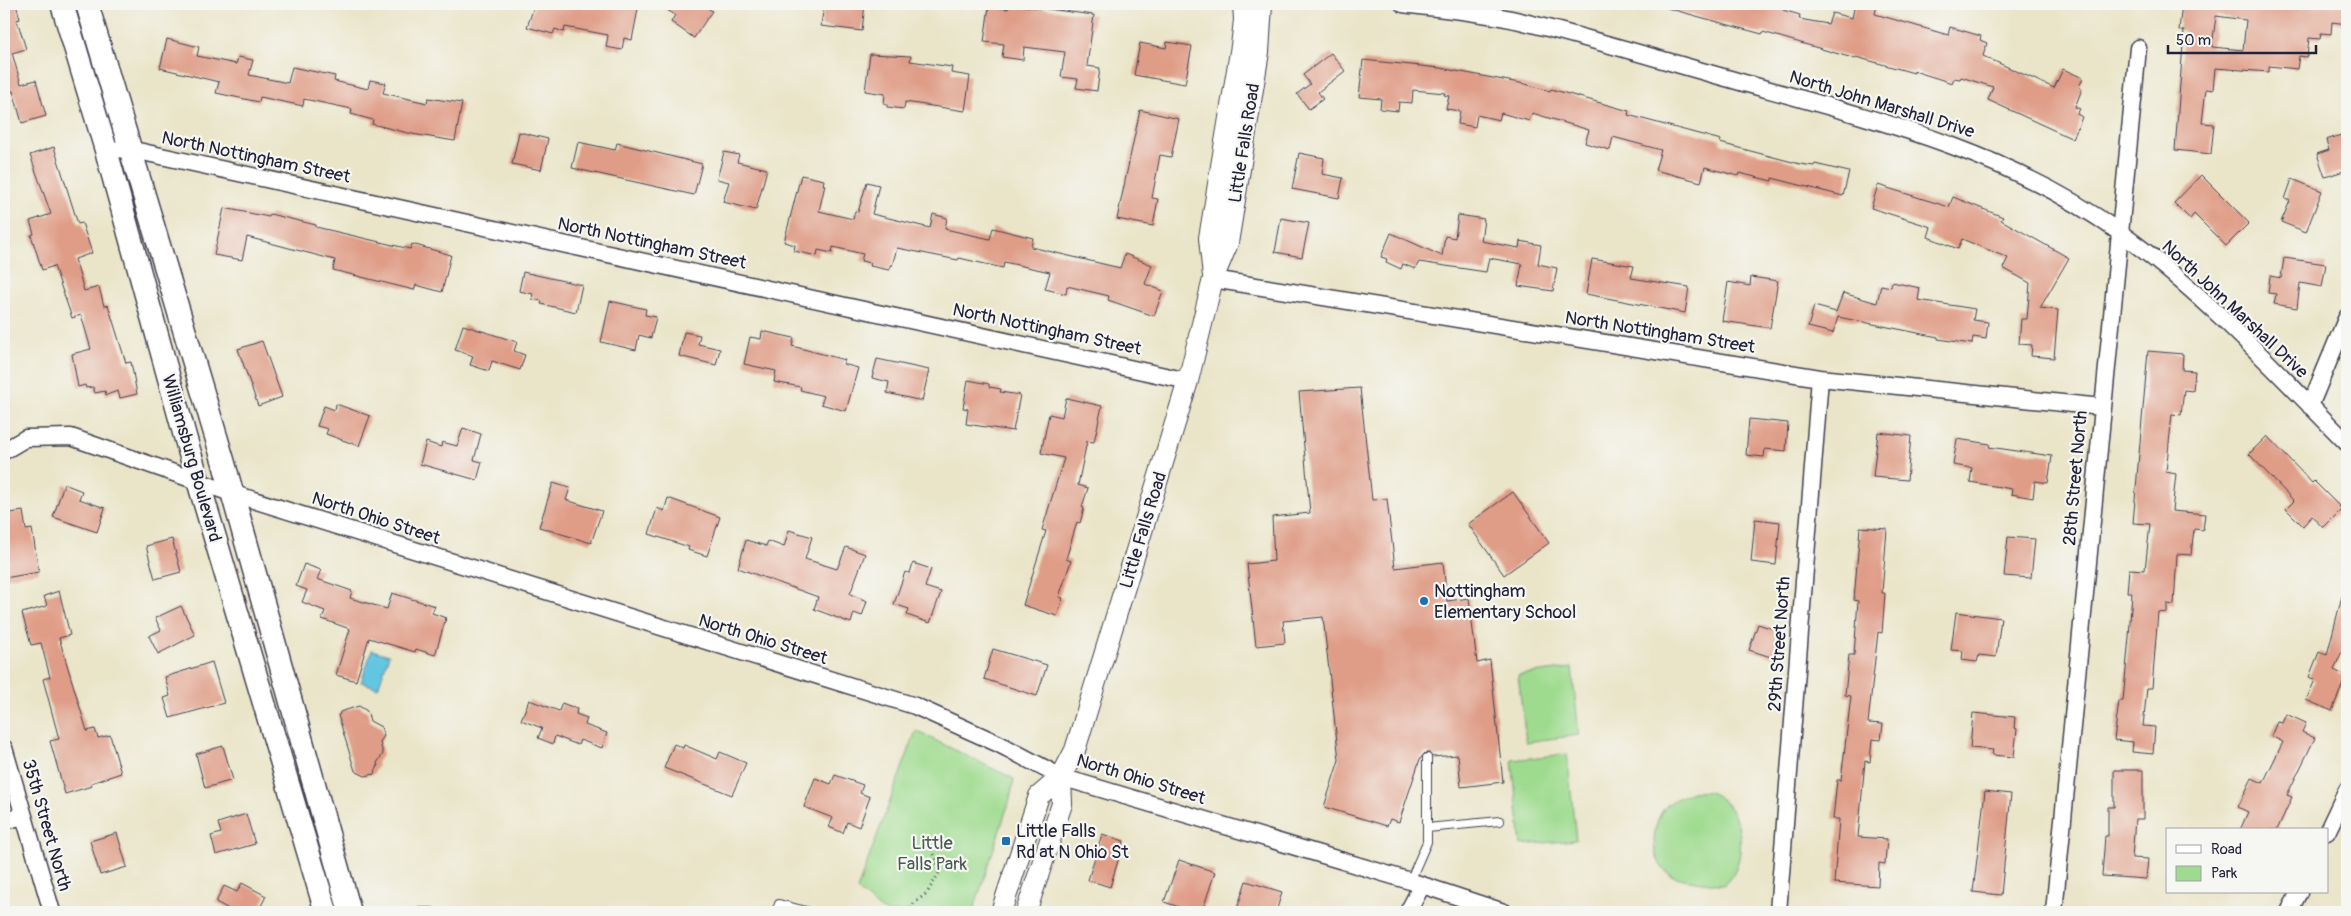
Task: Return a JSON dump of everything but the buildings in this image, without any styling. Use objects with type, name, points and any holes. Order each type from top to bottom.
[{"type":"main road","name":"Williamsburg Boulevard","points":[[62,4],[106,150],[186,440],[326,912]]},
{"type":"main road","name":"Williamsburg Boulevard","points":[[87,4],[128,150],[231,493],[350,912]]},
{"type":"street","name":"Little Falls Road","points":[[1213,279],[1209,238],[1241,46],[1244,20],[1243,4]]},
{"type":"street","name":"Little Falls Road","points":[[1001,912],[1039,796],[1061,776],[1078,741],[1188,381],[1213,279],[1228,243],[1260,52],[1262,4]]},
{"type":"street","name":"North John Marshall Drive","points":[[1404,4],[1518,20],[1917,132],[2000,164],[2093,215],[2119,232],[2186,286],[2347,443]]},
{"type":"street","name":"28th Street North","points":[[2054,912],[2138,48]]},
{"type":"street","name":"North Nottingham Street","points":[[106,150],[128,150],[1188,381]]},
{"type":"street","name":"North Nottingham Street","points":[[1213,279],[1820,378],[2102,407]]},
{"type":"street","points":[[2310,406],[2347,317]]},
{"type":"street","name":"29th Street North","points":[[1778,912],[1820,378]]},
{"type":"street","name":"North Ohio Street","points":[[4,451],[26,438],[71,437],[231,493],[916,706],[999,744],[1061,776],[1416,883],[1504,912]]},
{"type":"street","name":"35th Street North","points":[[4,748],[52,912]]},
{"type":"street","name":"Little Falls Road","points":[[1026,912],[1062,804],[1061,776]]},
{"type":"street","points":[[2328,830],[2347,790]]},
{"type":"street","points":[[4,821],[24,816]]},
{"type":"street","points":[[1408,912],[1416,883]]},
{"type":"street","points":[[2289,912],[2297,894]]},
{"type":"lane","points":[[1416,883],[1427,842],[1427,758]]},
{"type":"lane","points":[[1427,828],[1500,821]]},
{"type":"lane","points":[[776,912],[779,904],[810,912]]},
{"type":"lane","points":[[412,912],[432,912]]},
{"type":"path","points":[[907,912],[912,905],[927,893],[939,873],[937,860],[930,846]]},
{"type":"green space","points":[[1572,668],[1579,735],[1526,742],[1518,675]]},
{"type":"green space","name":"Little Falls Park","points":[[916,731],[1014,779],[1010,799],[973,912],[887,912],[881,910],[857,890]]},
{"type":"green space","points":[[1567,754],[1576,840],[1521,845],[1512,760]]},
{"type":"green space","points":[[1692,792],[1708,792],[1719,797],[1734,814],[1740,838],[1740,850],[1733,874],[1724,885],[1675,877],[1664,869],[1656,854],[1654,835],[1663,810],[1672,801]]},
{"type":"water","points":[[372,650],[389,655],[378,688],[361,682]]},
{"type":"place","name":"Nottingham Elementary School","points":[[1424,601]]},
{"type":"place","name":"Little Falls Rd at N Ohio St","points":[[1006,841]]}]
